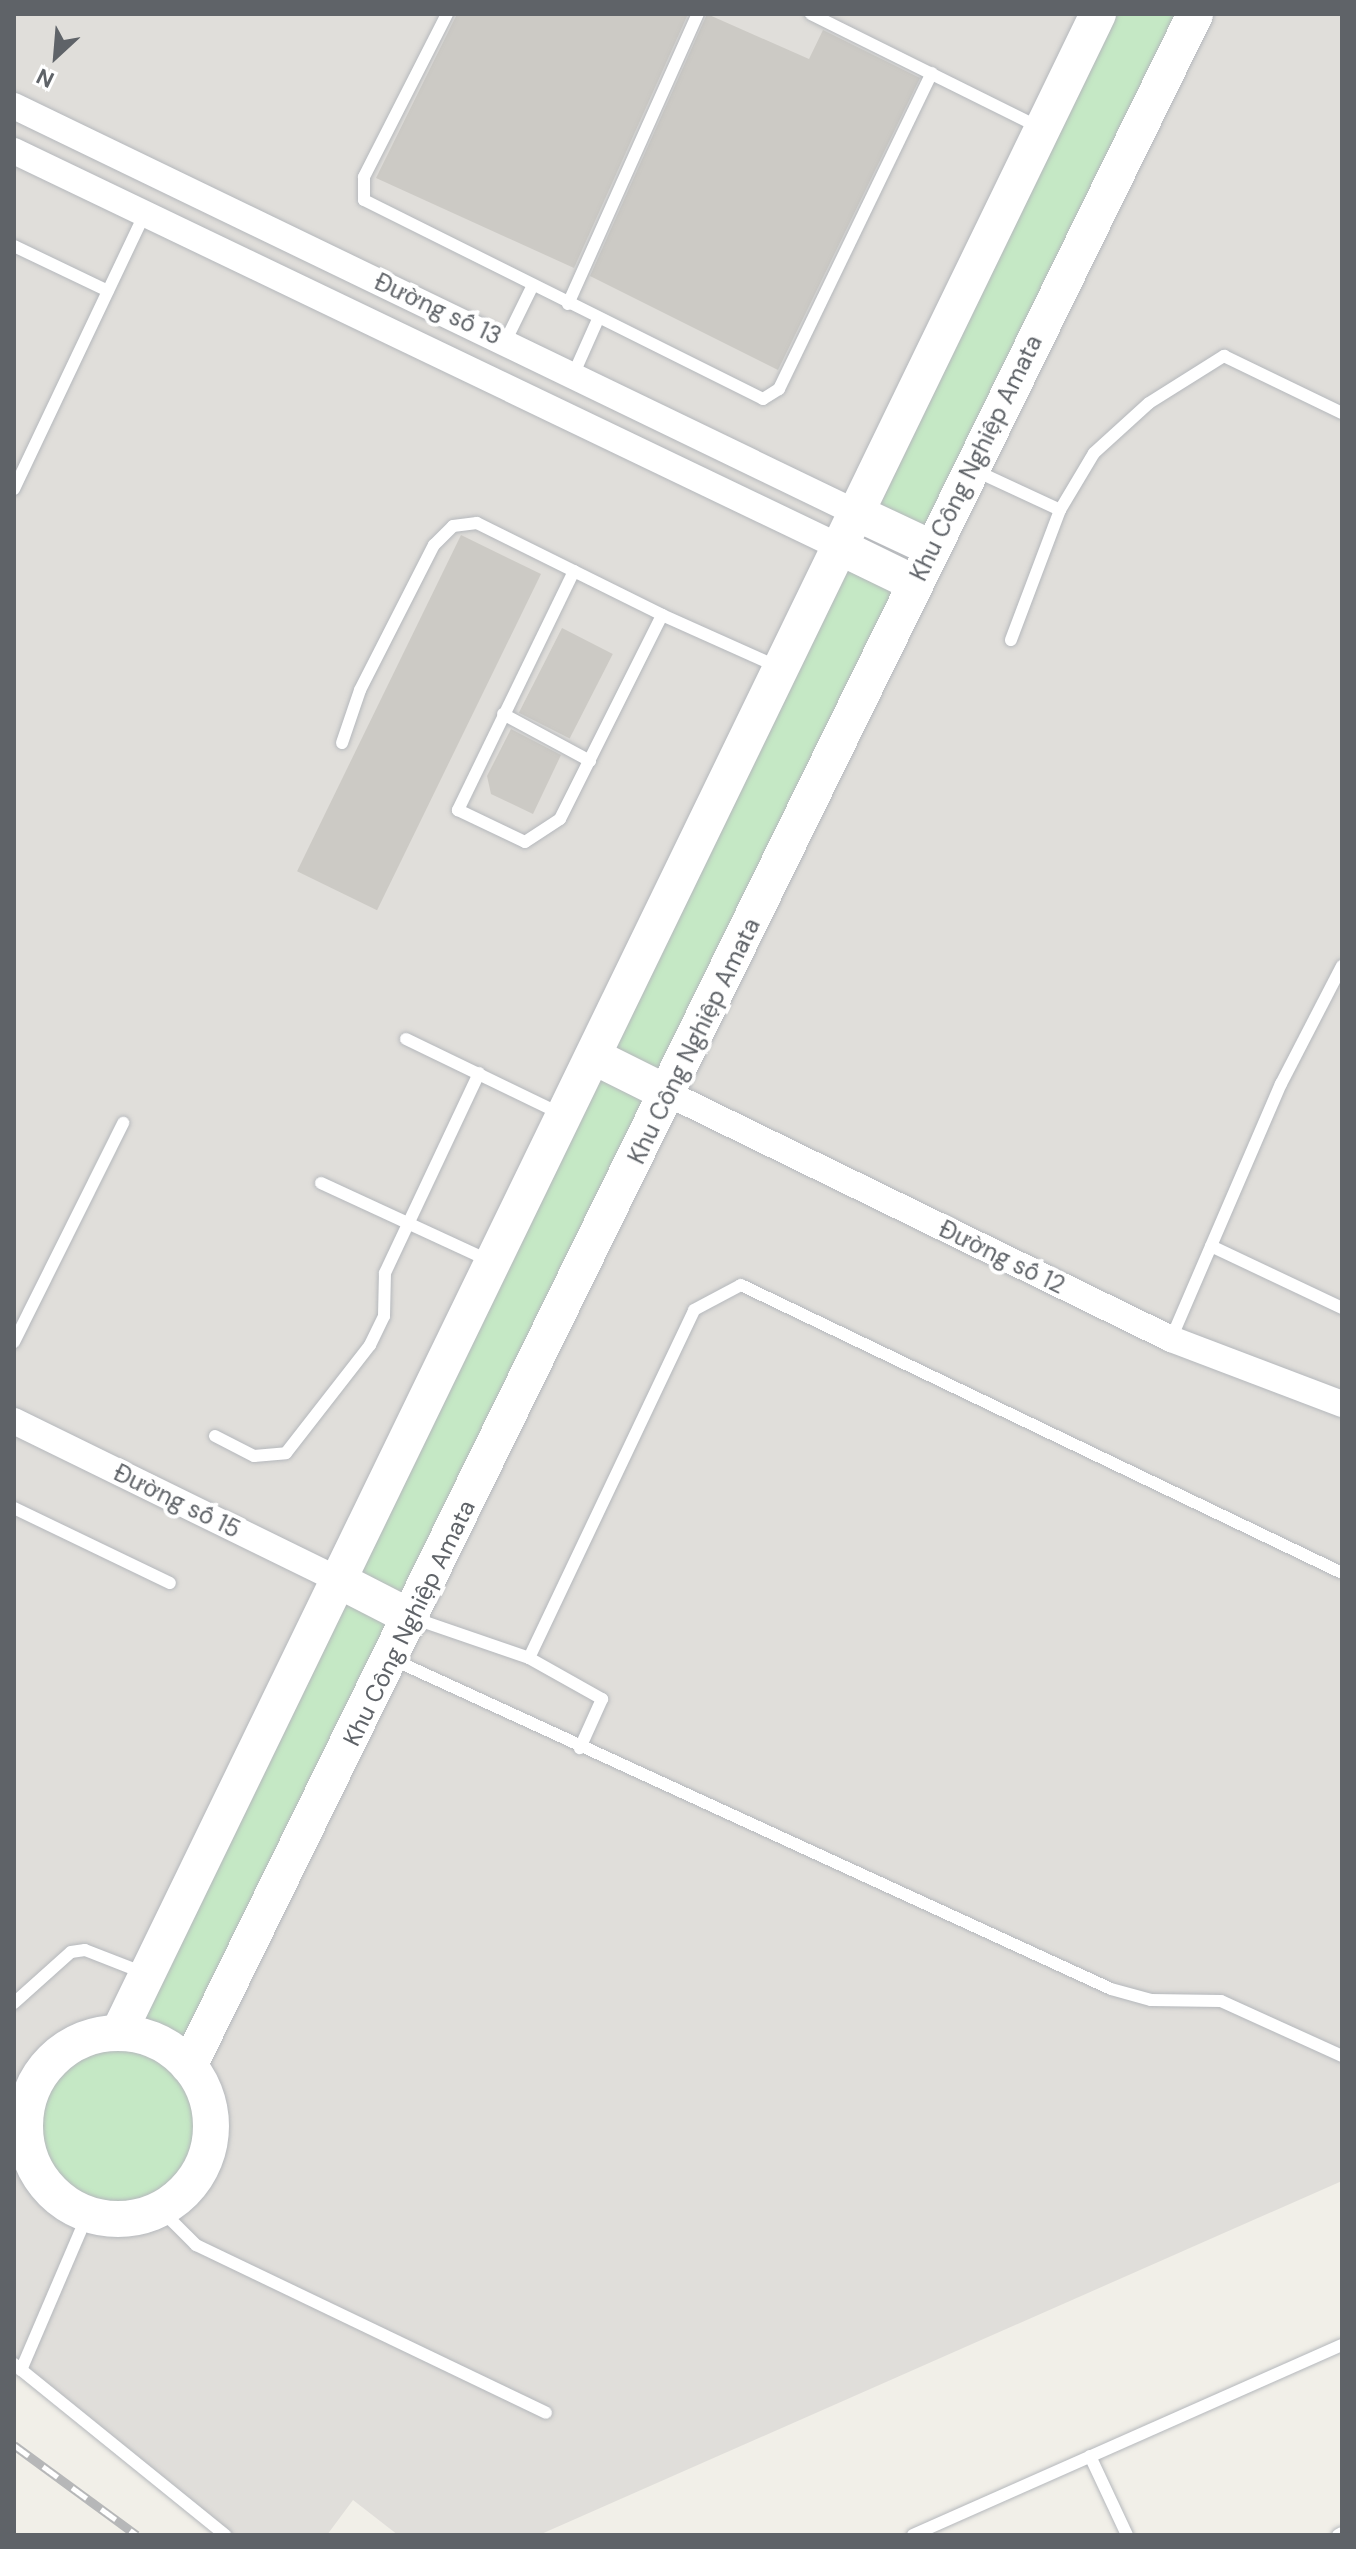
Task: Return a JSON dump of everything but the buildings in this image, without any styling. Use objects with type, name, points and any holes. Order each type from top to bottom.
[{"type":"street","points":[[119,2032],[783,669],[861,515],[1098,14]]},
{"type":"street","name":"Khu Công Nghiệp Amata","points":[[189,2066],[669,1094],[931,548],[1195,14]]},
{"type":"street","name":"Đường số 13","points":[[14,106],[506,340],[861,515]]},
{"type":"street","name":"Đường số 13","points":[[14,151],[844,549]]},
{"type":"street","points":[[144,215],[162,178]]},
{"type":"street","points":[[861,515],[931,548]]},
{"type":"street","points":[[844,549],[914,583]]},
{"type":"street","points":[[595,1057],[669,1094]]},
{"type":"street","name":"Đường số 12","points":[[669,1094],[1171,1339],[1342,1404]]},
{"type":"street","name":"Đường số 15","points":[[14,1421],[340,1581]]},
{"type":"street","points":[[340,1581],[412,1618]]},
{"type":"street","points":[[119,2032],[145,2036],[189,2066],[204,2090],[210,2145],[192,2182],[160,2209],[113,2219],[88,2214],[41,2180],[28,2154],[26,2110],[42,2070],[63,2049],[119,2032]]},
{"type":"lane","points":[[447,14],[364,177],[364,200],[532,287],[763,399],[779,389],[932,73]]},
{"type":"lane","points":[[568,304],[698,14]]},
{"type":"lane","points":[[811,14],[1042,129]]},
{"type":"lane","points":[[14,489],[144,215]]},
{"type":"lane","points":[[14,246],[108,291]]},
{"type":"lane","points":[[506,340],[532,287]]},
{"type":"lane","points":[[574,373],[598,319]]},
{"type":"lane","points":[[1011,640],[1060,510],[1094,453],[1149,403],[1224,356],[1342,413]]},
{"type":"lane","points":[[971,469],[1060,510]]},
{"type":"lane","points":[[342,743],[360,690],[434,545],[453,526],[477,523],[662,615],[783,669]]},
{"type":"lane","points":[[574,571],[458,810],[525,842],[544,836],[590,761],[662,615]]},
{"type":"lane","points":[[503,714],[590,761]]},
{"type":"lane","points":[[1171,1339],[1342,966]]},
{"type":"lane","points":[[406,1039],[566,1116]]},
{"type":"lane","points":[[215,1436],[262,1457],[286,1453],[380,1330],[385,1273],[406,1222],[479,1073]]},
{"type":"lane","points":[[15,1340],[123,1123]]},
{"type":"lane","points":[[321,1183],[493,1262]]},
{"type":"lane","points":[[1211,1246],[1342,1308]]},
{"type":"lane","points":[[529,1658],[694,1310],[741,1285],[1342,1573]]},
{"type":"lane","points":[[14,1508],[170,1583]]},
{"type":"lane","points":[[412,1618],[529,1658],[602,1699],[580,1748]]},
{"type":"lane","points":[[392,1659],[580,1748],[1111,1989],[1151,2000],[1221,2001],[1342,2056]]},
{"type":"lane","points":[[14,2003],[71,1952],[147,1974]]},
{"type":"lane","points":[[160,2209],[196,2245],[546,2413]]},
{"type":"lane","points":[[88,2214],[17,2367],[225,2535]]},
{"type":"lane","points":[[913,2535],[938,2530],[1090,2456],[1342,2345]]},
{"type":"lane","points":[[1090,2456],[1127,2535]]},
{"type":"shaded area","points":[[14,14],[1342,14],[1342,2181],[539,2535],[398,2535],[353,2500],[327,2535],[232,2535],[14,2358]]},
{"type":"green space","points":[[1114,14],[1180,14],[922,536],[876,514]]},
{"type":"green space","points":[[852,562],[899,585],[657,1080],[610,1057]]},
{"type":"green space","points":[[603,1070],[654,1095],[405,1606],[354,1581]]},
{"type":"green space","points":[[348,1594],[397,1619],[181,2043],[132,2018]]},
{"type":"green space","points":[[118,2046],[149,2052],[175,2069],[192,2095],[198,2126],[192,2157],[175,2183],[149,2200],[118,2206],[87,2200],[61,2183],[44,2157],[38,2126],[44,2095],[61,2069],[87,2052]]},
{"type":"railway","points":[[14,2445],[137,2535]]}]
